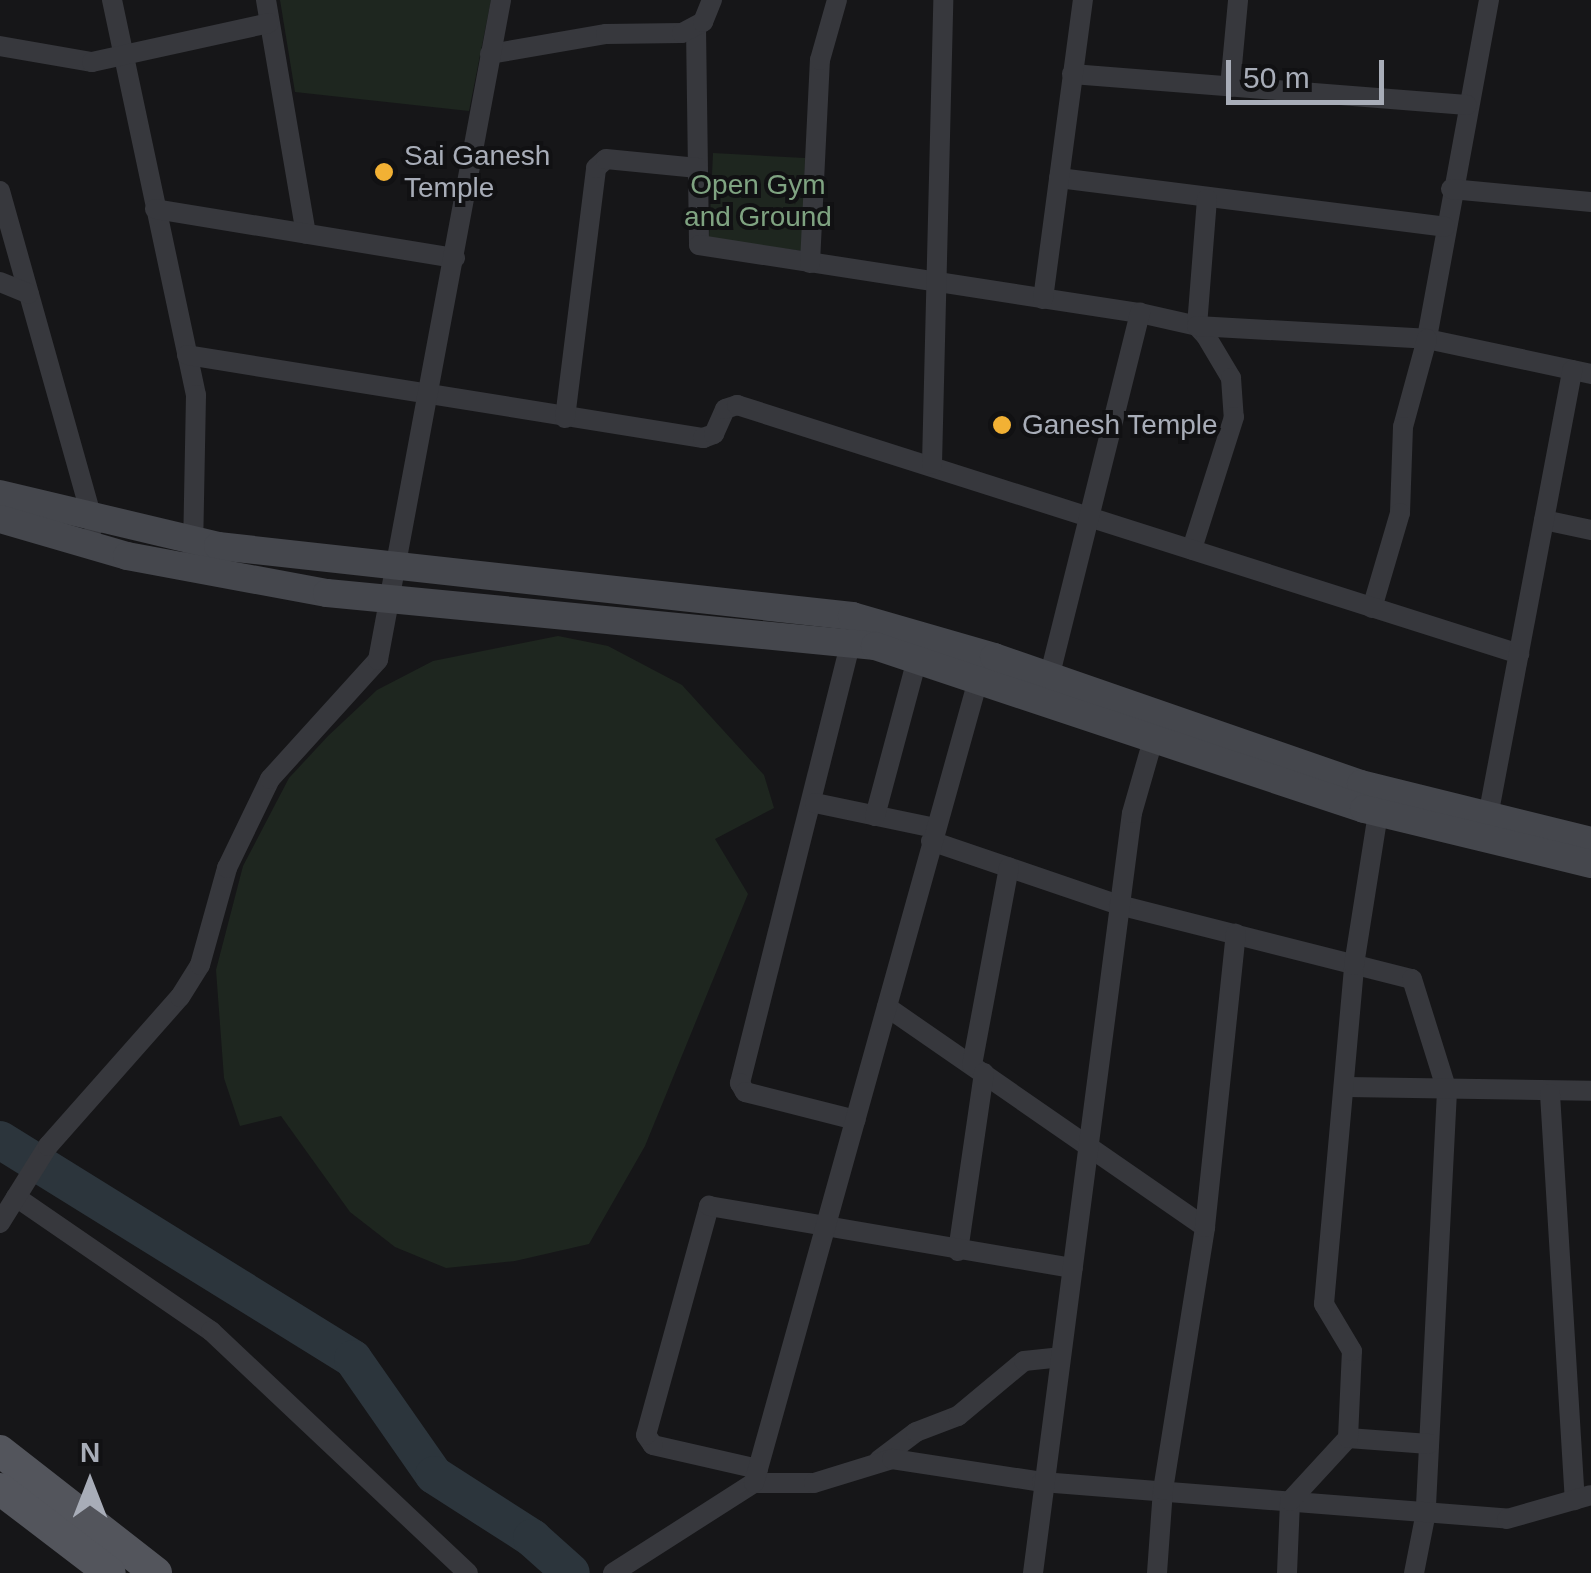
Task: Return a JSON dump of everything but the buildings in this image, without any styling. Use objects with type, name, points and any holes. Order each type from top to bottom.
[{"type":"main road","points":[[0,1451],[156,1573]]},
{"type":"main road","points":[[0,1489],[110,1573]]},
{"type":"street","points":[[112,0],[187,354],[198,430],[193,554]]},
{"type":"street","points":[[266,0],[306,234]]},
{"type":"street","points":[[0,1222],[48,1146],[180,996],[200,965],[228,868],[270,779],[378,660],[430,398],[501,0]]},
{"type":"street","points":[[712,0],[696,28],[700,245],[1196,326],[1427,339],[1581,372],[1544,520],[1486,828]]},
{"type":"street","points":[[810,263],[820,60],[837,0]]},
{"type":"street","points":[[932,464],[933,282],[943,0]]},
{"type":"street","points":[[1043,299],[1083,0]]},
{"type":"street","points":[[1230,87],[1238,0]]},
{"type":"street","points":[[1372,608],[1400,513],[1403,427],[1427,339],[1487,0]]},
{"type":"street","points":[[0,46],[33,48],[81,63],[269,24]]},
{"type":"street","points":[[490,54],[696,28]]},
{"type":"street","points":[[1072,74],[1467,106]]},
{"type":"street","points":[[565,418],[596,168],[606,159],[698,168]]},
{"type":"street","points":[[1059,178],[1445,227]]},
{"type":"street","points":[[1451,189],[1591,202]]},
{"type":"street","points":[[0,191],[95,533]]},
{"type":"street","points":[[1192,549],[1234,395],[1224,363],[1196,326],[1207,198]]},
{"type":"street","points":[[155,210],[455,258]]},
{"type":"street","points":[[0,282],[30,294]]},
{"type":"street","points":[[1047,688],[1140,314]]},
{"type":"street","points":[[187,354],[430,398],[710,438],[725,410],[738,405],[1518,654]]},
{"type":"street","points":[[0,494],[95,533]]},
{"type":"street","points":[[0,518],[95,533],[391,601],[851,641],[978,680],[1013,677]]},
{"type":"street","points":[[1544,520],[1591,530]]},
{"type":"street","points":[[193,554],[397,570],[834,614],[1047,688],[1361,784],[1591,864]]},
{"type":"street","points":[[851,641],[815,804],[741,1089],[856,1120]]},
{"type":"street","points":[[875,816],[917,659]]},
{"type":"street","points":[[613,1573],[706,1519],[756,1476],[978,680]]},
{"type":"street","points":[[1047,688],[1153,740],[1378,812],[1591,841]]},
{"type":"street","points":[[1033,1573],[1132,812],[1153,740]]},
{"type":"street","points":[[815,804],[875,816],[933,834],[1009,867],[1119,905],[1412,979],[1447,1092],[1426,1512],[1414,1573]]},
{"type":"street","points":[[1287,1573],[1290,1500],[1348,1438],[1352,1351],[1324,1304],[1348,1086],[1354,965],[1378,812]]},
{"type":"street","points":[[958,1250],[978,1069],[1009,867]]},
{"type":"street","points":[[1156,1573],[1163,1490],[1206,1227],[1236,934]]},
{"type":"street","points":[[887,1007],[1206,1227]]},
{"type":"street","points":[[1348,1086],[1447,1092],[1591,1091]]},
{"type":"street","points":[[879,1460],[1042,1482],[1507,1519],[1583,1498],[1550,1094]]},
{"type":"street","points":[[16,1197],[211,1330],[468,1573]]},
{"type":"street","points":[[1060,1357],[1024,1360],[958,1416],[916,1432],[879,1460],[814,1483],[756,1476],[647,1441],[695,1244],[705,1211],[717,1206],[826,1231],[1073,1268]]},
{"type":"street","points":[[1348,1438],[1429,1444]]},
{"type":"green space","points":[[280,0],[491,0],[469,111],[295,92]]},
{"type":"green space","name":"Open Gym and Ground","points":[[713,153],[805,158],[803,251],[709,239]]},
{"type":"green space","points":[[558,636],[608,646],[682,685],[764,775],[774,808],[715,839],[748,894],[645,1146],[589,1244],[515,1261],[446,1268],[395,1247],[350,1212],[281,1116],[240,1126],[224,1078],[216,970],[243,866],[289,778],[328,736],[377,690],[433,661]]},
{"type":"waterway","points":[[0,1140],[353,1359],[434,1475],[532,1538],[571,1573]]},
{"type":"place","name":"Sai Ganesh Temple","points":[[384,172]]},
{"type":"place","name":"Ganesh Temple","points":[[1002,425]]}]
